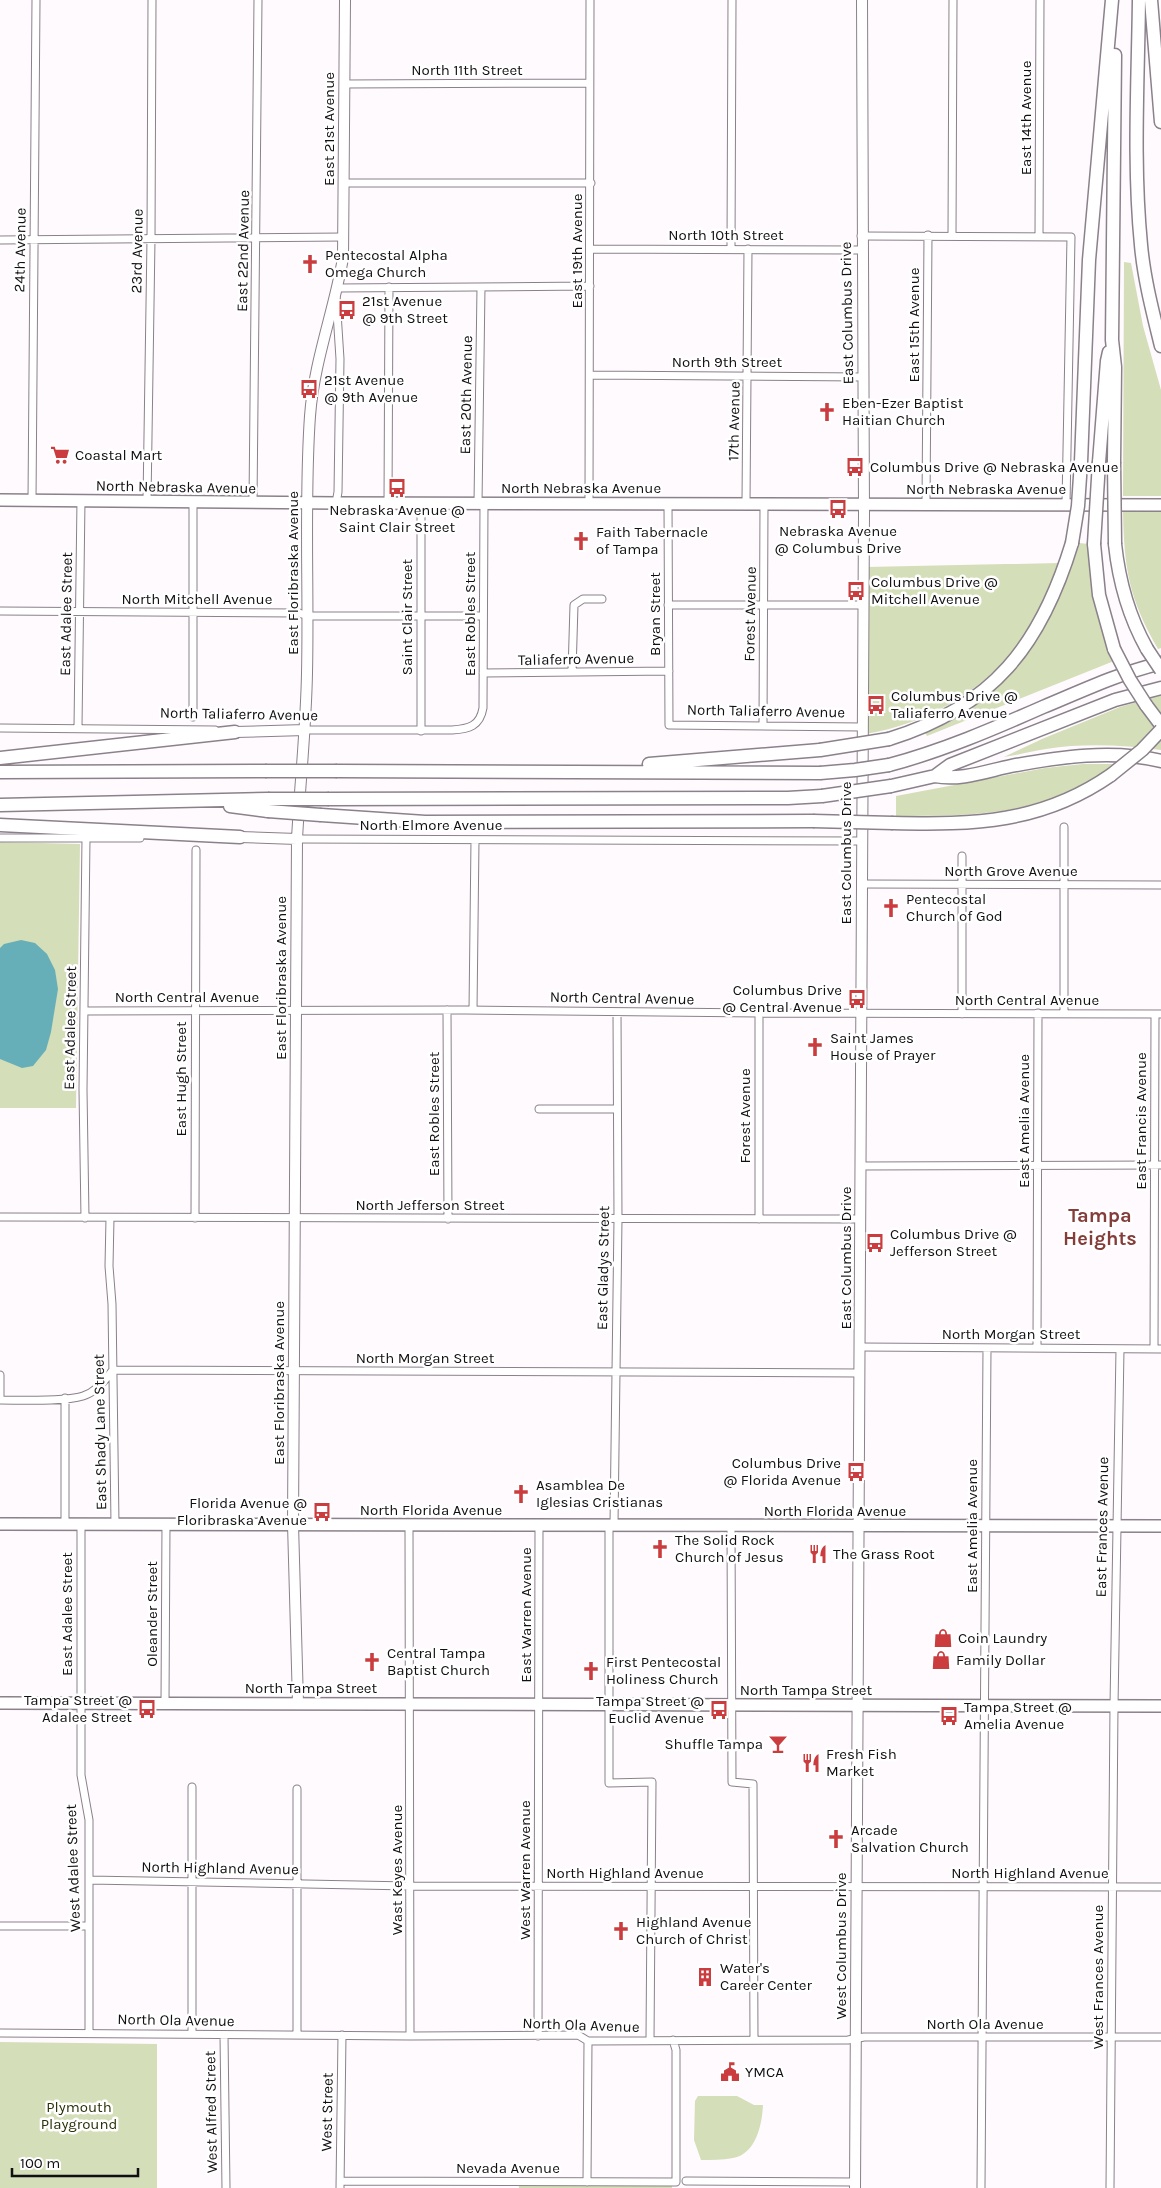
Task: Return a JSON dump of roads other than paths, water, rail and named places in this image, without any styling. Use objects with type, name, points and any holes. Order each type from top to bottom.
[{"type":"highway","points":[[1113,0],[1112,340],[1115,367],[1115,544],[1118,572],[1126,604],[1147,648],[1161,670]]},
{"type":"highway","points":[[614,771],[654,763],[820,750],[889,739],[934,723],[956,711],[992,684],[1034,634],[1047,612],[1057,589],[1072,543],[1078,506],[1089,260],[1113,0]]},
{"type":"highway","points":[[1139,0],[1137,154],[1139,218],[1147,286],[1161,346]]},
{"type":"highway","points":[[1151,0],[1161,122]]},
{"type":"highway","points":[[1112,340],[1106,361],[1094,544],[1099,595],[1114,649],[1130,680],[1161,724]]},
{"type":"highway","points":[[0,772],[820,772],[855,770],[889,765],[922,756],[1001,725],[1116,675],[1161,664]]},
{"type":"highway","points":[[268,805],[329,799],[788,798],[822,796],[891,786],[935,776],[950,766],[1115,700],[1161,688]]},
{"type":"highway","points":[[0,805],[188,801],[268,805],[321,815],[426,822],[813,821],[961,824],[1027,815],[1069,800],[1111,775],[1142,750],[1161,730]]},
{"type":"highway","points":[[0,758],[235,732]]},
{"type":"highway","points":[[935,776],[949,779],[1031,763],[1077,757],[1128,757],[1161,761]]},
{"type":"highway","points":[[0,825],[240,837]]},
{"type":"main road","name":"East 21st Avenue","points":[[343,258],[345,0]]},
{"type":"main road","name":"East Columbus Drive","points":[[857,1705],[864,504],[861,250],[862,0]]},
{"type":"main road","name":"East Floribraska Avenue","points":[[298,1703],[293,1524],[297,839],[305,730],[310,417],[313,385],[321,346],[337,292],[343,258]]},
{"type":"main road","name":"North Nebraska Avenue","points":[[0,500],[193,503],[1161,505]]},
{"type":"main road","name":"North Taliaferro Avenue","points":[[235,732],[305,730]]},
{"type":"main road","name":"North Elmore Avenue","points":[[240,837],[297,839]]},
{"type":"main road","name":"North Florida Avenue","points":[[0,1524],[731,1527],[1161,1526]]},
{"type":"main road","name":"North Tampa Street","points":[[0,1703],[1161,1706]]},
{"type":"main road","name":"West Columbus Drive","points":[[855,2185],[857,1705]]},
{"type":"street","name":"24th Avenue","points":[[32,500],[36,0]]},
{"type":"street","name":"23rd Avenue","points":[[147,502],[152,0]]},
{"type":"street","name":"East 22nd Avenue","points":[[253,503],[258,0]]},
{"type":"street","name":"East 19th Avenue","points":[[589,503],[590,0]]},
{"type":"street","points":[[731,248],[732,0]]},
{"type":"street","points":[[952,235],[953,0]]},
{"type":"street","name":"East 14th Avenue","points":[[1039,236],[1040,0]]},
{"type":"street","name":"North 11th Street","points":[[344,84],[590,83]]},
{"type":"street","points":[[344,183],[591,183]]},
{"type":"street","name":"East 15th Avenue","points":[[926,504],[928,235]]},
{"type":"street","points":[[861,236],[1071,237],[1066,504]]},
{"type":"street","points":[[0,240],[344,237]]},
{"type":"street","name":"North 10th Street","points":[[591,249],[731,248],[861,250]]},
{"type":"street","name":"17th Avenue","points":[[746,504],[748,249]]},
{"type":"street","points":[[336,503],[338,492],[340,359],[337,292],[389,287],[590,286]]},
{"type":"street","points":[[388,503],[389,287]]},
{"type":"street","name":"East 20th Avenue","points":[[481,287],[481,503]]},
{"type":"street","name":"North 9th Street","points":[[590,375],[863,377]]},
{"type":"street","name":"East Adalee Street","points":[[78,727],[81,500]]},
{"type":"street","name":"Saint Clair Street","points":[[421,502],[421,731]]},
{"type":"street","points":[[193,503],[193,717]]},
{"type":"street","name":"East Robles Street","points":[[477,724],[483,708],[481,503]]},
{"type":"street","name":"Bryan Street","points":[[668,503],[669,725]]},
{"type":"street","name":"Forest Avenue","points":[[762,725],[764,504]]},
{"type":"street","points":[[572,672],[574,605],[583,599],[602,599]]},
{"type":"street","points":[[668,604],[863,605]]},
{"type":"street","name":"North Mitchell Avenue","points":[[0,611],[298,613],[308,616],[483,616]]},
{"type":"street","name":"Taliaferro Avenue","points":[[483,673],[668,671]]},
{"type":"street","name":"North Taliaferro Avenue","points":[[305,730],[460,730],[477,724]]},
{"type":"street","name":"North Taliaferro Avenue","points":[[669,725],[862,727]]},
{"type":"street","name":"North Taliaferro Avenue","points":[[0,728],[204,729],[235,732]]},
{"type":"street","points":[[1064,827],[1064,1013]]},
{"type":"street","name":"North Elmore Avenue","points":[[0,838],[240,837]]},
{"type":"street","name":"East Adalee Street","points":[[85,1218],[83,1111],[86,838]]},
{"type":"street","name":"North Elmore Avenue","points":[[297,839],[861,841]]},
{"type":"street","points":[[473,1010],[475,840]]},
{"type":"street","name":"East Hugh Street","points":[[195,1218],[196,850]]},
{"type":"street","points":[[962,856],[962,1014]]},
{"type":"street","name":"North Grove Avenue","points":[[861,884],[1161,885]]},
{"type":"street","name":"East Robles Street","points":[[447,1010],[448,1218]]},
{"type":"street","name":"North Central Avenue","points":[[84,1011],[473,1010],[1158,1014]]},
{"type":"street","name":"East Gladys Street","points":[[617,1012],[618,1219],[611,1526],[609,1783],[652,1782],[651,1887]]},
{"type":"street","name":"Forest Avenue","points":[[759,1013],[759,1219]]},
{"type":"street","name":"East Amelia Avenue","points":[[1037,1348],[1038,1013]]},
{"type":"street","name":"East Francis Avenue","points":[[1157,1349],[1158,1014]]},
{"type":"street","points":[[539,1109],[617,1109]]},
{"type":"street","points":[[861,1166],[1158,1165]]},
{"type":"street","name":"North Jefferson Street","points":[[0,1217],[860,1219]]},
{"type":"street","name":"East Shady Lane Street","points":[[110,1218],[109,1266],[115,1524]]},
{"type":"street","name":"North Morgan Street","points":[[860,1348],[1157,1349]]},
{"type":"street","name":"East Amelia Avenue","points":[[981,2188],[987,1348]]},
{"type":"street","name":"East Frances Avenue","points":[[1114,1706],[1120,1349]]},
{"type":"street","points":[[0,1375],[0,1400],[65,1398],[84,1396],[101,1385],[112,1370]]},
{"type":"street","name":"North Morgan Street","points":[[112,1370],[860,1373]]},
{"type":"street","points":[[65,1398],[65,1524]]},
{"type":"street","name":"Oleander Street","points":[[165,1703],[166,1524]]},
{"type":"street","name":"East Adalee Street","points":[[80,1703],[81,1525]]},
{"type":"street","name":"East Warren Avenue","points":[[539,1525],[540,1705]]},
{"type":"street","name":"Wast Keyes Avenue","points":[[409,1526],[410,2036]]},
{"type":"street","points":[[731,1527],[732,1782],[753,1784],[754,2039]]},
{"type":"street","name":"West Adalee Street","points":[[80,1703],[81,1776],[89,1820],[89,2033]]},
{"type":"street","name":"West Warren Avenue","points":[[538,2036],[540,1705]]},
{"type":"street","name":"West Frances Avenue","points":[[1110,2188],[1114,1706]]},
{"type":"street","name":"West Alfred Street","points":[[192,1787],[192,2034]]},
{"type":"street","points":[[297,1789],[297,2034]]},
{"type":"street","name":"North Highland Avenue","points":[[89,1880],[297,1882],[410,1886],[1161,1887]]},
{"type":"street","points":[[650,2040],[651,1887]]},
{"type":"street","points":[[0,1926],[89,1926]]},
{"type":"street","name":"North Ola Avenue","points":[[0,2033],[410,2036],[578,2035],[588,2041],[855,2039],[864,2037],[1161,2037]]},
{"type":"street","name":"West Alfred Street","points":[[224,2035],[226,2188]]},
{"type":"street","name":"West Street","points":[[340,2184],[342,2035]]},
{"type":"street","name":"Nevada Avenue","points":[[340,2184],[676,2182],[676,2050],[673,2040]]},
{"type":"street","points":[[587,2182],[588,2041]]},
{"type":"street","points":[[686,2181],[855,2185]]},
{"type":"water","points":[[21,940],[35,943],[47,954],[55,970],[58,989],[46,1050],[33,1066],[22,1068],[0,1059],[0,948],[4,944]]},
{"type":"place","name":"Pentecostal Alpha Omega Church","points":[[310,264]]},
{"type":"place","name":"21st Avenue @ 9th Street","points":[[347,310]]},
{"type":"place","name":"21st Avenue @ 9th Avenue","points":[[309,389]]},
{"type":"place","name":"Eben-Ezer Baptist Haitian Church","points":[[827,412]]},
{"type":"place","name":"Coastal Mart","points":[[60,455]]},
{"type":"place","name":"Columbus Drive @ Nebraska Avenue","points":[[855,467]]},
{"type":"place","name":"Nebraska Avenue @ Saint Clair Street","points":[[397,488]]},
{"type":"place","name":"Nebraska Avenue @ Columbus Drive","points":[[838,509]]},
{"type":"place","name":"Faith Tabernacle of Tampa","points":[[581,541]]},
{"type":"place","name":"Columbus Drive @ Mitchell Avenue","points":[[856,591]]},
{"type":"place","name":"Columbus Drive @ Taliaferro Avenue","points":[[876,705]]},
{"type":"place","name":"Pentecostal Church of God","points":[[891,908]]},
{"type":"place","name":"Columbus Drive @ Central Avenue","points":[[857,999]]},
{"type":"place","name":"Saint James House of Prayer","points":[[815,1047]]},
{"type":"place","name":"Columbus Drive @ Jefferson Street","points":[[875,1243]]},
{"type":"place","name":"Columbus Drive @ Florida Avenue","points":[[856,1472]]},
{"type":"place","name":"Asamblea De Iglesias Cristianas","points":[[521,1494]]},
{"type":"place","name":"Florida Avenue @ Floribraska Avenue","points":[[322,1512]]},
{"type":"place","name":"The Solid Rock Church of Jesus","points":[[660,1549]]},
{"type":"place","name":"The Grass Root","points":[[818,1554]]},
{"type":"place","name":"Coin Laundry","points":[[943,1638]]},
{"type":"place","name":"Family Dollar","points":[[941,1660]]},
{"type":"place","name":"Central Tampa Baptist Church","points":[[372,1662]]},
{"type":"place","name":"First Pentecostal Holiness Church","points":[[591,1671]]},
{"type":"place","name":"Tampa Street @ Adalee Street","points":[[147,1709]]},
{"type":"place","name":"Tampa Street @ Euclid Avenue","points":[[719,1710]]},
{"type":"place","name":"Tampa Street @ Amelia Avenue","points":[[949,1716]]},
{"type":"place","name":"Shuffle Tampa","points":[[778,1744]]},
{"type":"place","name":"Fresh Fish Market","points":[[811,1763]]},
{"type":"place","name":"Arcade Salvation Church","points":[[836,1839]]},
{"type":"place","name":"Highland Avenue Church of Christ","points":[[621,1931]]},
{"type":"place","name":"Water's Career Center","points":[[705,1977]]},
{"type":"place","name":"YMCA","points":[[730,2072]]},
{"type":"district","name":"Tampa Heights","points":[[1100,1226]]},
{"type":"park label","name":"Plymouth Playground","points":[[79,2116]]}]
